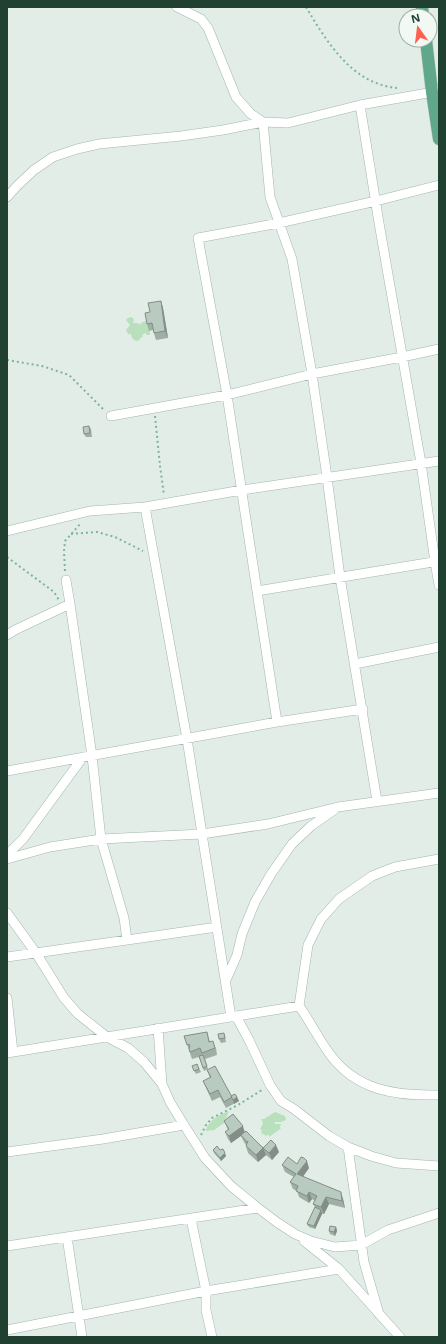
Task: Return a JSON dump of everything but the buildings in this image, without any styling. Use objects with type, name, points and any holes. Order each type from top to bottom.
[{"type":"main road","points":[[427,48],[435,92],[439,139]]},
{"type":"street","points":[[177,7],[200,19],[208,28],[236,97],[252,114],[263,122],[270,197],[292,259],[312,374],[340,577],[377,801]]},
{"type":"street","points":[[7,197],[18,185],[41,166],[53,158],[77,149],[99,144],[181,136],[223,130],[263,122],[288,123],[360,105],[435,92]]},
{"type":"street","points":[[360,105],[421,463],[437,561],[439,584]]},
{"type":"street","points":[[277,722],[227,395],[198,238],[279,223],[439,185]]},
{"type":"street","points":[[111,416],[227,395],[312,374],[439,349]]},
{"type":"street","points":[[7,531],[90,511],[145,507],[242,490],[439,461]]},
{"type":"street","points":[[145,507],[187,739],[226,980],[234,1016],[249,1040],[270,1085],[281,1101],[329,1136],[348,1147],[396,1163],[439,1166]]},
{"type":"street","points":[[257,591],[437,561]]},
{"type":"street","points":[[66,580],[66,606],[101,839],[124,918],[127,940]]},
{"type":"street","points":[[7,635],[66,606]]},
{"type":"street","points":[[355,664],[439,647]]},
{"type":"street","points":[[7,771],[277,722],[363,709]]},
{"type":"street","points":[[7,855],[28,833],[88,757]]},
{"type":"street","points":[[7,859],[50,847],[101,839],[202,834],[268,824],[338,807],[439,793]]},
{"type":"street","points":[[226,980],[237,955],[242,934],[254,902],[271,874],[292,844],[311,826],[338,807]]},
{"type":"street","points":[[439,859],[396,867],[372,876],[339,899],[321,918],[308,945],[299,1006],[330,1054],[344,1071],[361,1082],[378,1090],[412,1096],[439,1095]]},
{"type":"street","points":[[7,913],[36,953],[68,1003],[78,1014],[106,1037],[128,1048],[144,1062],[162,1084],[170,1102],[204,1158],[231,1186],[258,1208],[296,1234],[339,1269],[400,1337]]},
{"type":"street","points":[[7,957],[217,927]]},
{"type":"street","points":[[7,998],[10,1052],[299,1006]]},
{"type":"street","points":[[158,1028],[162,1084]]},
{"type":"street","points":[[7,1152],[96,1140],[184,1125]]},
{"type":"street","points":[[348,1147],[364,1262],[379,1314]]},
{"type":"street","points":[[7,1246],[258,1208]]},
{"type":"street","points":[[296,1234],[311,1241],[335,1247],[361,1245],[388,1230],[439,1213]]},
{"type":"street","points":[[191,1219],[206,1291],[206,1310],[212,1337]]},
{"type":"street","points":[[67,1238],[82,1337]]},
{"type":"street","points":[[7,1330],[206,1291],[339,1269]]},
{"type":"path","points":[[306,7],[329,45],[342,60],[356,72],[383,87],[404,89]]},
{"type":"path","points":[[7,360],[42,366],[69,375],[111,416]]},
{"type":"path","points":[[154,409],[160,466],[166,503]]},
{"type":"path","points":[[66,580],[64,545],[67,538],[90,511]]},
{"type":"path","points":[[71,534],[98,532],[115,537],[140,550],[153,553]]},
{"type":"path","points":[[7,557],[25,572],[54,592],[66,606]]},
{"type":"path","points":[[194,1140],[200,1135],[212,1118],[238,1105],[270,1085]]},
{"type":"green space","points":[[132,317],[134,320],[133,323],[138,323],[140,325],[148,320],[150,335],[145,333],[142,335],[143,337],[140,338],[140,340],[136,341],[132,338],[131,334],[128,334],[126,330],[130,325],[126,320]]},
{"type":"green space","points":[[229,1111],[224,1123],[214,1130],[206,1131],[213,1120]]},
{"type":"green space","points":[[275,1112],[285,1116],[286,1120],[275,1122],[275,1124],[281,1124],[281,1130],[280,1129],[269,1137],[269,1134],[267,1136],[261,1133],[262,1130],[260,1129],[263,1124],[261,1119],[264,1119]]}]
